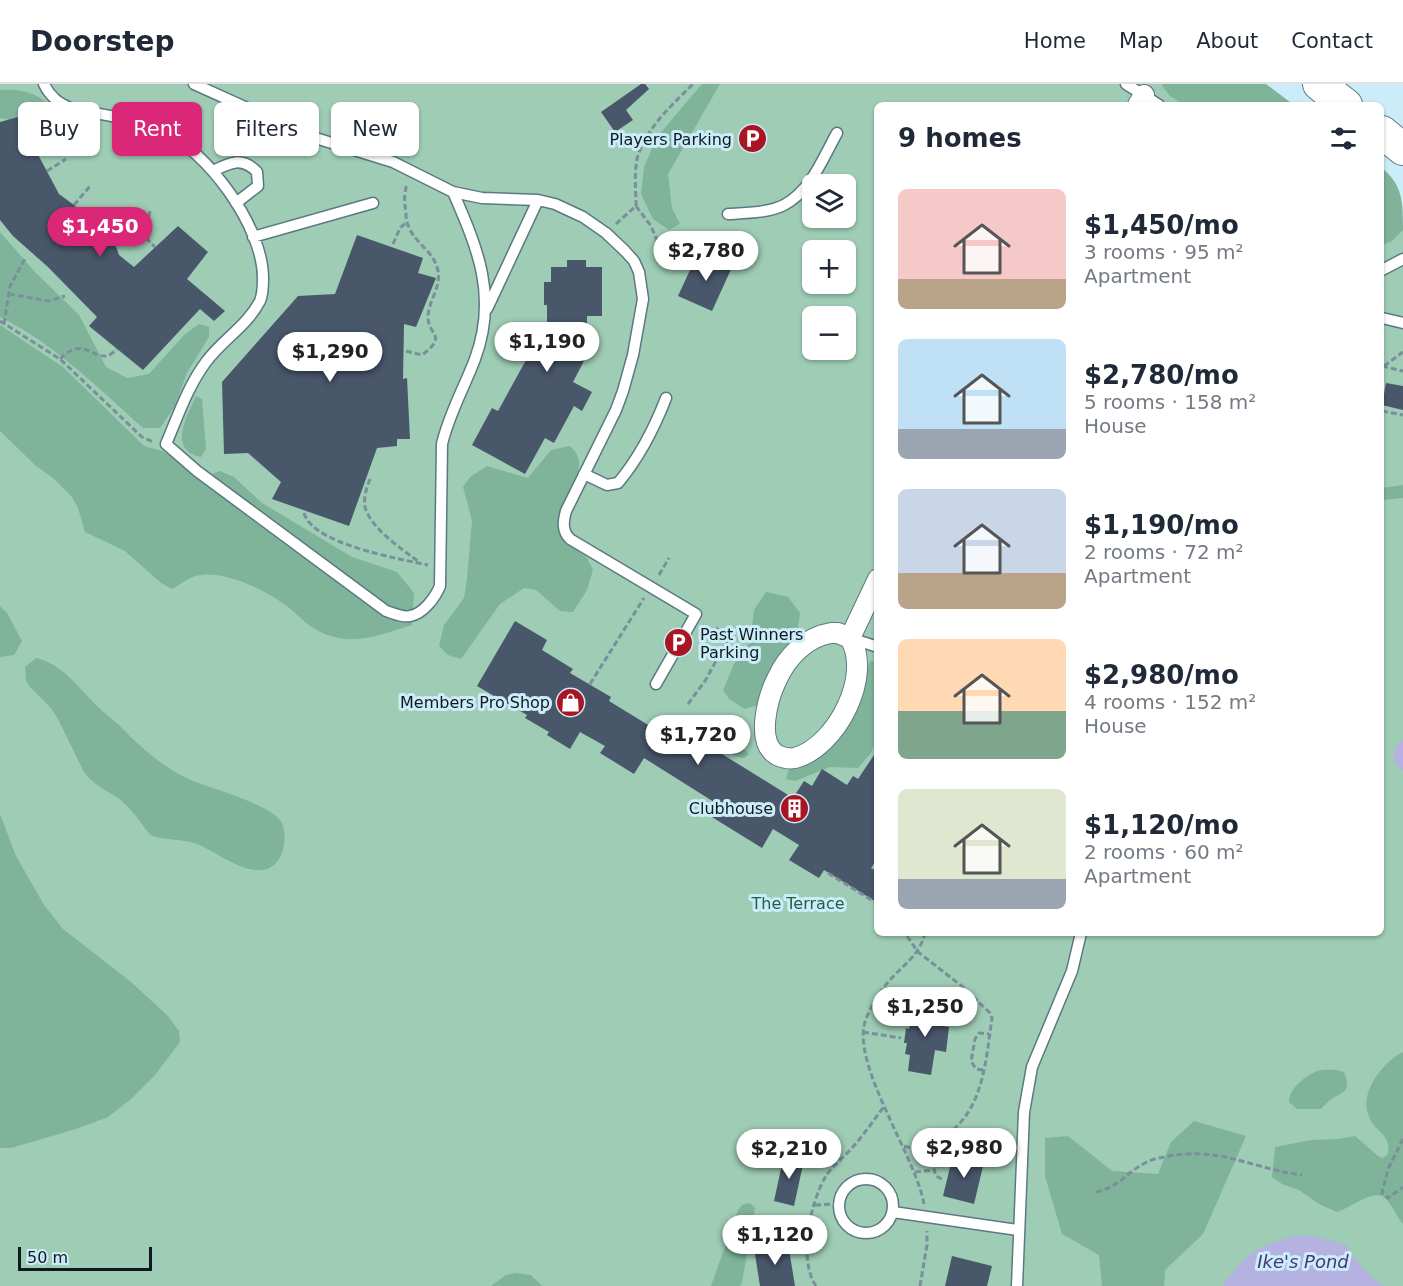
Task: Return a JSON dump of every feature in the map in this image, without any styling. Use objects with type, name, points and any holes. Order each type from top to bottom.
[{"type":"main road","points":[[1319,84],[1342,102]]},
{"type":"main road","points":[[1384,134],[1403,149]]},
{"type":"street","points":[[850,638],[874,587]]},
{"type":"street","points":[[838,633],[850,638],[858,654],[858,670],[843,716],[825,737],[801,755],[788,759],[777,755],[768,746],[765,731],[770,697],[782,668],[795,652],[815,637],[838,633]]},
{"type":"lane","points":[[44,84],[57,101],[73,109],[163,130],[194,153],[213,171],[236,203],[261,258],[263,273],[261,299],[240,328],[206,362],[193,382],[166,444],[197,471],[386,611],[403,616],[411,616],[423,609],[440,586],[442,444],[448,423],[475,358],[486,312],[537,200]]},
{"type":"lane","points":[[194,84],[309,136],[374,156],[453,192],[482,198],[537,200],[555,204],[583,217],[606,233],[634,261],[642,284],[643,298],[635,346],[623,391],[566,511],[564,526],[565,534],[608,563],[696,614],[656,684]]},
{"type":"lane","points":[[1126,84],[1148,97]]},
{"type":"lane","points":[[728,214],[756,213],[784,205],[808,185],[837,133]]},
{"type":"lane","points":[[213,171],[226,164],[239,161],[245,162],[257,172],[258,186],[236,203]]},
{"type":"lane","points":[[453,192],[480,260],[484,277],[486,312]]},
{"type":"lane","points":[[253,237],[373,202]]},
{"type":"lane","points":[[1384,269],[1403,259]]},
{"type":"lane","points":[[1384,318],[1403,323]]},
{"type":"lane","points":[[584,474],[607,485],[618,483],[633,465],[655,427],[666,398]]},
{"type":"lane","points":[[850,638],[874,646]]},
{"type":"lane","points":[[1017,1286],[1024,1112],[1032,1067],[1072,971],[1080,936]]},
{"type":"lane","points":[[861,1179],[870,1179],[879,1182],[891,1195],[893,1212],[883,1228],[866,1234],[857,1232],[843,1221],[838,1204],[846,1187],[861,1179]]},
{"type":"lane","points":[[893,1212],[1018,1230]]},
{"type":"path","points":[[658,243],[651,226],[636,206],[636,166],[642,147],[666,110],[693,84]]},
{"type":"path","points":[[47,171],[66,159]]},
{"type":"path","points":[[406,351],[422,355],[432,348],[435,334],[429,324],[428,315],[439,282],[437,268],[407,222],[404,194],[412,172]]},
{"type":"path","points":[[74,205],[91,185]]},
{"type":"path","points":[[606,233],[636,206]]},
{"type":"path","points":[[115,243],[125,230],[132,210]]},
{"type":"path","points":[[150,211],[144,233],[145,238],[155,247]]},
{"type":"path","points":[[393,244],[400,228],[407,222]]},
{"type":"path","points":[[26,257],[10,286],[2,322],[60,359],[142,437],[166,444]]},
{"type":"path","points":[[9,294],[49,302],[65,296]]},
{"type":"path","points":[[60,359],[72,350],[81,348],[104,357],[111,356],[117,349]]},
{"type":"path","points":[[1384,365],[1403,352]]},
{"type":"path","points":[[1384,366],[1403,371]]},
{"type":"path","points":[[1384,411],[1403,415]]},
{"type":"path","points":[[370,479],[365,494],[365,507],[373,521],[387,537],[420,563]]},
{"type":"path","points":[[304,513],[305,518],[315,528],[335,540],[394,559],[442,567]]},
{"type":"path","points":[[657,578],[669,558]]},
{"type":"path","points":[[590,684],[644,597]]},
{"type":"path","points":[[688,704],[705,681],[726,644],[727,636],[716,628]]},
{"type":"path","points":[[828,873],[874,902]]},
{"type":"path","points":[[903,1145],[911,1149],[918,1148],[939,1139],[962,1122],[970,1112],[982,1080],[992,1018],[990,1013],[963,987],[918,952],[907,936]]},
{"type":"path","points":[[920,1286],[927,1245],[926,1218],[922,1197],[915,1172],[869,1072],[863,1047],[863,1032],[866,1019],[888,981],[918,952],[924,936]]},
{"type":"path","points":[[863,1032],[901,1038]]},
{"type":"path","points":[[984,1070],[976,1069],[972,1065],[973,1050],[976,1035],[982,1032],[989,1034]]},
{"type":"path","points":[[816,1286],[808,1267],[806,1253],[808,1230],[818,1192],[826,1174],[851,1150],[885,1106]]},
{"type":"path","points":[[1403,1138],[1388,1169],[1382,1193],[1388,1198],[1403,1187]]},
{"type":"path","points":[[1096,1192],[1118,1184],[1148,1161],[1187,1153],[1230,1157],[1302,1175]]},
{"type":"path","points":[[915,1172],[934,1170],[940,1165],[945,1165]]},
{"type":"path","points":[[934,1170],[936,1176],[942,1179]]},
{"type":"path","points":[[815,1205],[838,1204]]},
{"type":"green space","name":"The Terrace","points":[[0,84],[1225,84],[1247,102],[874,102],[874,936],[1384,936],[1384,211],[1403,226],[1403,1286],[0,1286]]},
{"type":"green space","points":[[702,84],[720,84],[668,174],[672,208],[680,224],[669,230],[653,219],[641,194],[644,167],[657,137]]},
{"type":"green space","points":[[1162,84],[1266,84],[1290,102],[1179,102],[1170,96]]},
{"type":"green space","points":[[0,90],[29,93],[46,102],[18,102],[18,121],[0,118]]},
{"type":"green space","points":[[1384,170],[1398,188],[1403,211],[1403,230],[1392,241],[1384,244]]},
{"type":"green space","points":[[0,232],[34,271],[79,315],[106,367],[127,378],[149,374],[184,335],[199,324],[209,327],[209,337],[187,373],[175,406],[160,428],[143,428],[58,353],[0,317]]},
{"type":"green space","points":[[0,325],[63,367],[144,446],[162,451],[175,458],[207,485],[209,475],[220,471],[234,477],[262,503],[352,557],[397,572],[414,593],[412,625],[362,639],[331,636],[315,629],[270,595],[239,580],[205,574],[187,580],[172,589],[161,583],[125,551],[85,532],[72,497],[0,431]]},
{"type":"green space","points":[[196,396],[202,399],[206,449],[201,457],[191,453],[182,440],[182,431]]},
{"type":"green space","points":[[570,446],[579,462],[578,471],[563,508],[561,523],[565,541],[587,558],[593,570],[587,590],[573,612],[560,611],[536,590],[524,588],[500,604],[461,659],[448,655],[439,646],[444,625],[464,598],[467,579],[472,521],[463,487],[470,477],[487,466],[528,478],[551,450]]},
{"type":"green space","points":[[1403,485],[1403,498],[1384,500],[1384,488]]},
{"type":"green space","points":[[766,592],[788,597],[800,613],[797,635],[758,705],[745,709],[729,699],[723,690],[734,664],[750,642],[754,610]]},
{"type":"green space","points":[[0,606],[7,613],[22,641],[14,655],[0,657]]},
{"type":"green space","points":[[36,658],[62,671],[138,744],[167,767],[189,779],[258,805],[277,817],[282,823],[284,839],[281,855],[273,865],[264,870],[252,870],[197,844],[159,838],[149,834],[126,805],[95,784],[84,772],[58,719],[26,680],[25,667]]},
{"type":"green space","points":[[870,661],[874,661],[874,745],[871,753],[858,768],[830,767],[795,781],[786,779],[789,769],[828,746],[844,731],[858,706]]},
{"type":"green space","points":[[711,727],[731,736],[749,754],[744,758],[738,757],[715,745],[703,731]]},
{"type":"green space","points":[[0,814],[16,856],[44,905],[63,929],[131,982],[168,1016],[179,1031],[180,1042],[155,1075],[131,1099],[108,1117],[11,1148],[0,1148]]},
{"type":"green space","points":[[1403,1052],[1403,1224],[1386,1199],[1381,1196],[1369,1197],[1337,1212],[1272,1177],[1275,1147],[1311,1140],[1355,1136],[1378,1156],[1383,1158],[1388,1154],[1385,1137],[1368,1114],[1367,1096],[1381,1070]]},
{"type":"green space","points":[[1320,1070],[1344,1072],[1346,1089],[1321,1109],[1297,1109],[1289,1102],[1294,1088],[1306,1077]]},
{"type":"green space","points":[[1194,1121],[1246,1136],[1203,1234],[1165,1270],[1164,1286],[1102,1286],[1099,1255],[1062,1234],[1045,1176],[1045,1138],[1068,1136],[1112,1171],[1158,1174],[1171,1142]]},
{"type":"green space","points":[[750,1203],[755,1208],[742,1282],[740,1286],[711,1286],[738,1210],[742,1205]]},
{"type":"green space","points":[[516,1273],[531,1275],[542,1286],[491,1286],[506,1275]]},
{"type":"water","points":[[1403,739],[1403,770],[1394,759],[1394,751]]},
{"type":"water","name":"Ike's Pond","points":[[1294,1236],[1313,1236],[1346,1245],[1362,1268],[1384,1286],[1222,1286],[1252,1253],[1269,1244]]},
{"type":"building","points":[[641,84],[645,84],[649,89],[626,110],[633,120],[615,132],[601,112]]},
{"type":"building","points":[[18,117],[18,156],[39,156],[59,194],[115,244],[119,255],[134,267],[178,226],[208,252],[187,279],[225,311],[214,321],[200,309],[143,370],[89,326],[97,317],[48,267],[13,236],[0,220],[0,122]]},
{"type":"building","points":[[357,235],[423,258],[418,273],[436,278],[416,327],[404,324],[403,379],[407,378],[410,439],[397,439],[397,446],[377,448],[349,526],[272,499],[281,482],[248,453],[224,454],[222,382],[298,296],[335,294]]},
{"type":"building","points":[[708,254],[733,265],[712,311],[678,296],[696,257],[704,261]]},
{"type":"building","points":[[567,260],[586,260],[586,267],[602,267],[602,316],[587,316],[587,333],[577,350],[585,359],[573,382],[592,392],[582,411],[574,406],[554,443],[545,438],[525,474],[472,445],[492,408],[498,411],[531,351],[542,357],[561,323],[547,323],[544,282],[551,282],[551,267],[567,267]]},
{"type":"building","points":[[1386,383],[1403,386],[1403,410],[1384,405]]},
{"type":"building","name":"Clubhouse","points":[[515,621],[547,640],[542,650],[573,669],[570,673],[611,697],[609,701],[689,750],[696,738],[793,798],[804,781],[812,786],[822,769],[847,785],[853,776],[858,779],[874,755],[874,864],[871,868],[874,870],[874,901],[824,870],[819,878],[789,860],[799,845],[773,829],[762,848],[707,814],[714,802],[644,758],[634,774],[600,753],[605,746],[580,732],[570,749],[547,735],[549,732],[525,718],[527,715],[477,686]]},
{"type":"building","points":[[918,1001],[942,1004],[938,1025],[949,1027],[946,1052],[935,1050],[931,1075],[908,1071],[910,1055],[905,1054],[906,1028],[909,1029],[911,1018],[916,1018]]},
{"type":"building","points":[[784,1155],[804,1160],[794,1206],[774,1201]]},
{"type":"building","points":[[953,1155],[984,1162],[974,1204],[943,1196]]},
{"type":"building","points":[[788,1243],[795,1286],[760,1286],[754,1248]]},
{"type":"building","points":[[952,1256],[992,1266],[987,1286],[945,1286]]},
{"type":"place","name":"Players Parking","points":[[753,139]]},
{"type":"place","name":"Past Winners Parking","points":[[679,643]]},
{"type":"place","name":"Members Pro Shop","points":[[571,702]]},
{"type":"place","name":"Clubhouse","points":[[794,808]]}]
